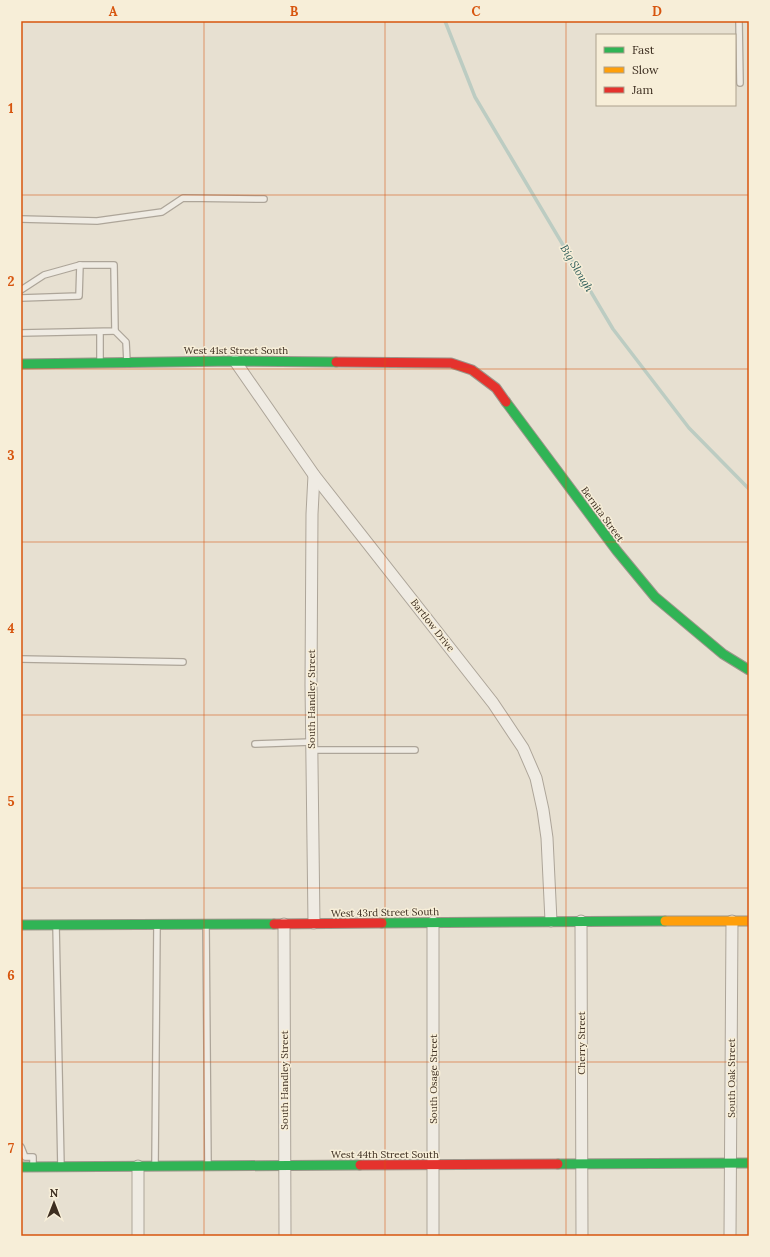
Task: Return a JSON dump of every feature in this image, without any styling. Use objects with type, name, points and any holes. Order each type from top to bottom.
[{"type":"street","name":"West 41st Street South","points":[[21,364],[235,361],[451,363]]},
{"type":"street","name":"Bartlow Drive","points":[[235,361],[314,474],[493,703],[529,760],[536,778],[546,831],[551,921]]},
{"type":"street","name":"Bernita Street","points":[[451,363],[472,370],[496,388],[617,551],[655,597],[685,624],[719,651],[749,670]]},
{"type":"street","name":"South Handley Street","points":[[314,474],[312,520],[314,923]]},
{"type":"street","name":"Cherry Street","points":[[581,921],[582,1236]]},
{"type":"street","name":"South Oak Street","points":[[730,1236],[732,921]]},
{"type":"street","name":"West 43rd Street South","points":[[21,925],[749,921]]},
{"type":"street","name":"South Osage Street","points":[[433,922],[433,1236]]},
{"type":"street","name":"South Handley Street","points":[[284,924],[285,1236]]},
{"type":"street","name":"West 44th Street South","points":[[21,1167],[749,1163]]},
{"type":"street","points":[[138,1166],[138,1236]]},
{"type":"lane","points":[[740,21],[740,83]]},
{"type":"lane","points":[[21,219],[97,221],[162,212],[183,198],[264,199]]},
{"type":"lane","points":[[21,298],[79,296],[80,264]]},
{"type":"lane","points":[[21,290],[44,275],[80,264],[114,265],[115,331],[126,342],[128,363]]},
{"type":"lane","points":[[21,333],[115,331]]},
{"type":"lane","points":[[100,332],[100,363]]},
{"type":"lane","points":[[21,659],[183,662]]},
{"type":"lane","points":[[255,744],[415,750]]},
{"type":"lane","points":[[206,924],[208,1166]]},
{"type":"lane","points":[[56,925],[61,1167]]},
{"type":"lane","points":[[155,1166],[157,925]]},
{"type":"lane","points":[[21,1146],[25,1157],[33,1157],[33,1166]]},
{"type":"waterway","name":"Big Slough","points":[[445,21],[475,97],[613,329],[689,428],[749,489]]},
{"type":"traffic: fast","points":[[21,364],[235,361],[336,362]]},
{"type":"traffic: fast","points":[[506,402],[617,551],[655,597],[723,654],[749,670]]},
{"type":"traffic: fast","points":[[382,923],[665,921]]},
{"type":"traffic: fast","points":[[21,925],[274,924]]},
{"type":"traffic: fast","points":[[558,1164],[749,1163]]},
{"type":"traffic: fast","points":[[21,1167],[360,1165]]},
{"type":"traffic: slow","points":[[665,921],[749,921]]},
{"type":"traffic: jam","points":[[336,362],[451,363],[472,370],[496,388],[506,402]]},
{"type":"traffic: jam","points":[[274,924],[382,923]]},
{"type":"traffic: jam","points":[[360,1165],[558,1164]]}]
